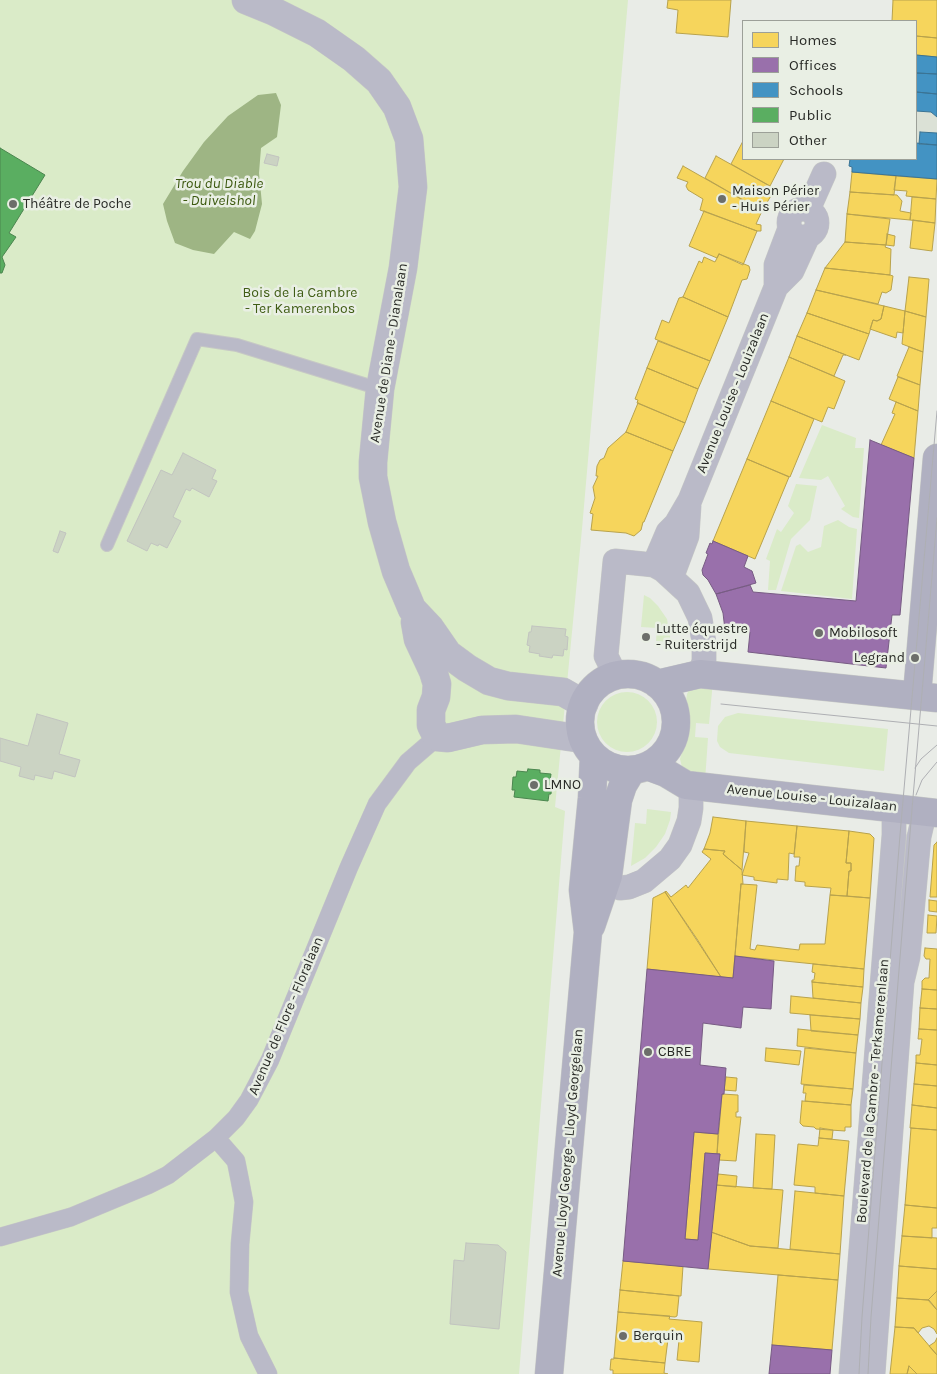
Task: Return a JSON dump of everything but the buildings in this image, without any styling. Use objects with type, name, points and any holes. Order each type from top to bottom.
[{"type":"main road","points":[[657,684],[700,674],[927,697],[937,458]]},
{"type":"main road","points":[[630,674],[644,677],[657,684],[669,696],[675,711],[676,728],[671,744],[661,757],[639,768],[611,767],[588,748],[580,721],[584,704],[594,688],[604,680],[616,676],[630,674]]},
{"type":"main road","name":"Avenue Lloyd George - Lloyd Georgelaan","points":[[549,1374],[588,932],[583,890],[592,798],[588,748]]},
{"type":"main road","name":"Avenue Louise - Louizalaan","points":[[639,768],[666,773],[686,785],[931,812]]},
{"type":"main road","name":"Avenue Lloyd George - Lloyd Georgelaan","points":[[588,932],[608,876],[618,800],[623,785],[639,768]]},
{"type":"street","name":"Avenue de Diane - Dianalaan","points":[[246,0],[273,10],[317,33],[354,59],[379,81],[397,107],[409,138],[413,187],[403,268],[380,389],[374,439],[373,477],[382,522],[396,572],[412,608],[430,628],[448,654],[489,681],[508,686],[564,692],[584,704]]},
{"type":"street","name":"Avenue Louise - Louizalaan","points":[[663,571],[668,532],[676,524],[690,500],[776,287],[776,265],[799,232],[790,218],[797,210],[808,210],[824,174]]},
{"type":"street","points":[[616,676],[606,656],[616,561],[663,571],[688,593],[700,618],[704,656],[700,674]]},
{"type":"street","points":[[412,608],[418,639],[437,684],[436,697],[431,710],[430,725],[437,737],[448,738],[482,730],[516,730],[588,748]]},
{"type":"street","name":"Avenue de Flore - Floralaan","points":[[0,1237],[71,1217],[168,1175],[216,1138],[236,1118],[249,1100],[270,1060],[349,867],[377,804],[408,762],[437,737]]},
{"type":"street","points":[[608,876],[614,885],[620,888],[629,887],[644,881],[670,859],[680,845],[689,821],[691,808],[690,792],[686,785]]},
{"type":"street","name":"Boulevard de la Cambre - Terkamerenlaan","points":[[851,1374],[894,835],[894,807]]},
{"type":"street","name":"Boulevard de la Cambre - Terkamerenlaan","points":[[873,1374],[902,982],[908,957],[920,837],[931,812]]},
{"type":"street","points":[[216,1138],[236,1161],[244,1202],[240,1244],[239,1292],[249,1336],[268,1374]]},
{"type":"lane","points":[[107,545],[197,339],[238,345],[380,389]]},
{"type":"shaded area","points":[[917,73],[937,74],[937,133],[919,144],[917,143]]},
{"type":"green space","name":"Bois de la Cambre - Ter Kamerenbos","points":[[0,0],[628,0],[582,529],[555,807],[565,811],[519,1374],[0,1374]]},
{"type":"green space","points":[[822,425],[856,438],[855,448],[864,448],[859,518],[853,517],[841,509],[845,506],[828,476],[821,480],[799,478]]},
{"type":"green space","points":[[796,484],[817,486],[810,520],[791,539],[776,590],[768,590],[770,561],[766,559],[777,529],[781,532],[794,513],[788,506]]},
{"type":"green space","points":[[838,520],[849,527],[857,529],[852,599],[781,591],[796,546],[800,544],[808,552],[821,547],[824,526]]},
{"type":"green space","points":[[644,595],[658,606],[667,619],[671,642],[656,641],[657,628],[641,627]]},
{"type":"green space","points":[[713,681],[709,724],[696,723],[695,737],[708,738],[705,781],[682,767],[680,759],[688,732],[687,694],[690,688]]},
{"type":"green space","points":[[627,692],[643,697],[648,701],[652,706],[657,722],[652,738],[648,743],[643,747],[627,752],[611,747],[606,743],[602,738],[597,722],[602,706],[606,701],[611,697]]},
{"type":"green space","points":[[738,713],[888,729],[884,771],[729,753],[720,747],[717,741],[718,726],[725,717]]},
{"type":"green space","points":[[647,809],[671,812],[670,820],[665,834],[656,847],[645,858],[631,866],[635,823],[646,824]]},
{"type":"water","name":"Trou du Diable - Duivelshol","points":[[276,93],[281,105],[277,137],[261,148],[259,173],[262,204],[255,231],[250,239],[234,232],[214,254],[193,250],[175,243],[163,204],[183,171],[204,142],[228,116],[258,95]]},
{"type":"tram line","points":[[859,1374],[900,835],[937,411]]},
{"type":"tram line","points":[[868,1374],[871,1317],[937,518]]},
{"type":"tram line","points":[[721,704],[937,726]]},
{"type":"tram line","points":[[915,768],[921,759],[937,745]]},
{"type":"tram line","points":[[916,795],[922,780],[937,762]]},
{"type":"place","name":"Maison Périer - Huis Périer","points":[[722,199]]},
{"type":"place","name":"Théâtre de Poche","points":[[13,204]]},
{"type":"place","name":"Mobilosoft","points":[[819,633]]},
{"type":"place","name":"Lutte équestre - Ruiterstrijd","points":[[646,637]]},
{"type":"place","name":"Legrand","points":[[915,658]]},
{"type":"place","name":"LMNO","points":[[534,785]]},
{"type":"place","name":"CBRE","points":[[648,1052]]},
{"type":"place","name":"Berquin","points":[[623,1336]]}]
